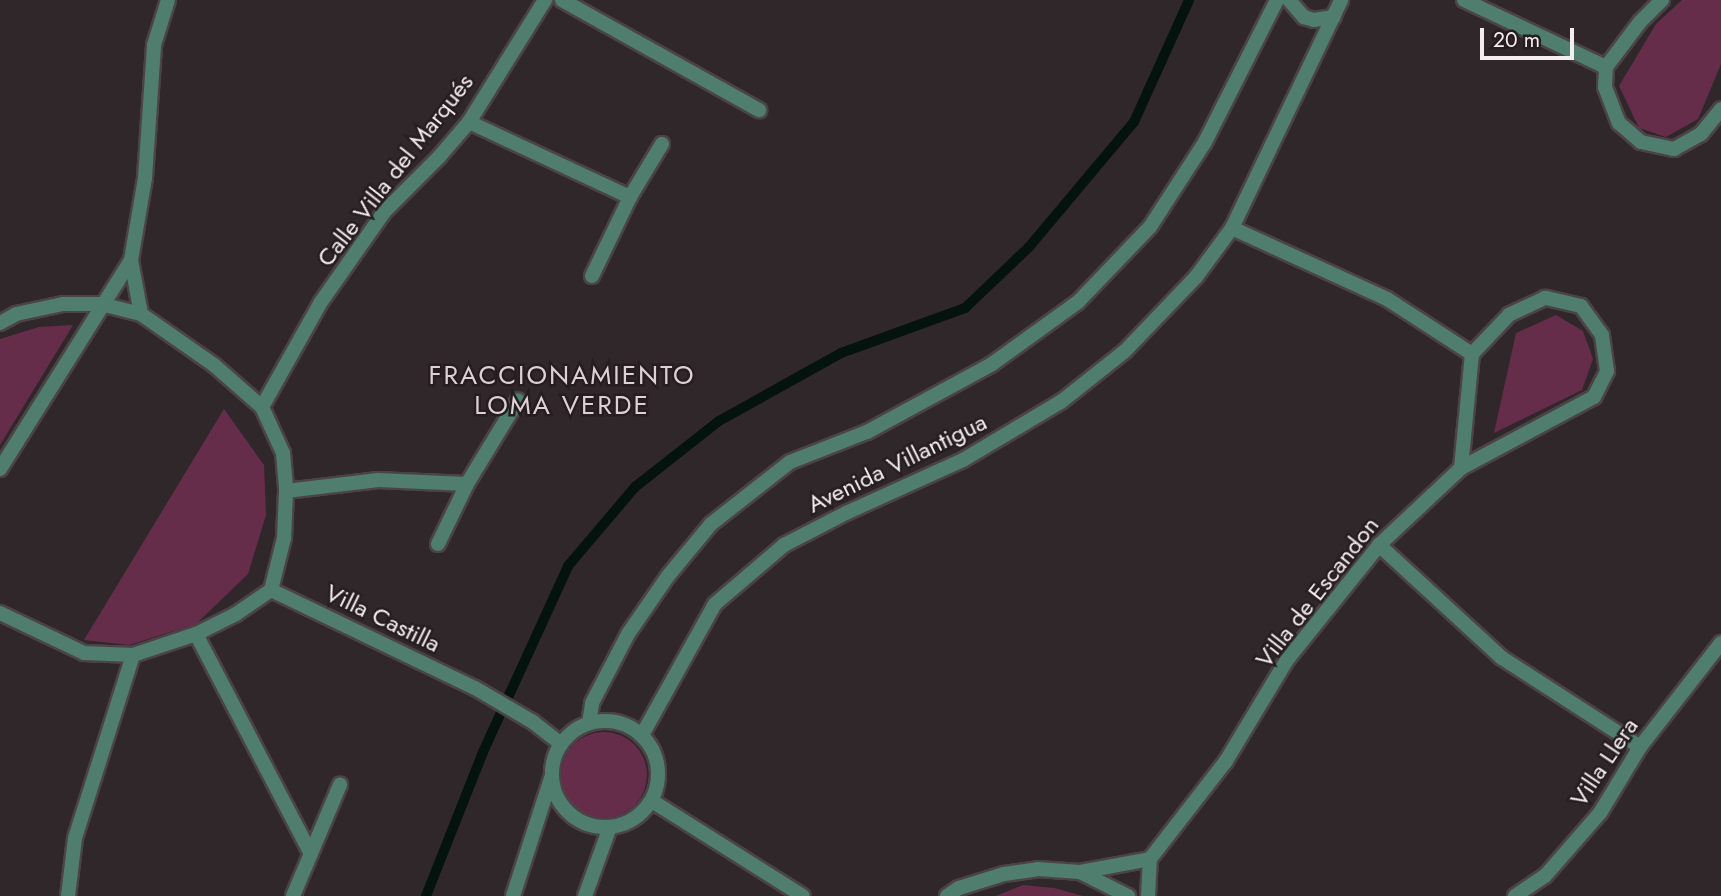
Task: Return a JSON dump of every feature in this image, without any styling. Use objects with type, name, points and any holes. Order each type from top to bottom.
[{"type":"street","points":[[141,314],[131,260],[145,178],[154,45],[168,0]]},
{"type":"street","name":"Calle Villa del Marqués","points":[[262,407],[321,302],[384,212],[439,157],[469,122],[545,0]]},
{"type":"street","points":[[562,0],[759,110]]},
{"type":"street","name":"Avenida Villantigua","points":[[589,723],[592,703],[628,634],[668,576],[711,524],[790,462],[867,432],[992,364],[1078,302],[1150,227],[1205,142],[1277,0]]},
{"type":"street","points":[[1289,0],[1304,17],[1314,20],[1334,17]]},
{"type":"street","name":"Avenida Villantigua","points":[[642,735],[715,604],[784,545],[846,513],[963,460],[1062,401],[1125,351],[1196,277],[1232,228],[1341,0]]},
{"type":"street","points":[[1464,0],[1606,67]]},
{"type":"street","points":[[1662,0],[1640,22],[1606,67],[1605,87],[1619,123],[1641,142],[1674,149],[1701,134],[1720,113]]},
{"type":"street","points":[[469,122],[630,197]]},
{"type":"street","points":[[592,275],[630,197],[662,144]]},
{"type":"street","points":[[1232,228],[1387,299],[1472,354],[1461,468]]},
{"type":"street","points":[[0,469],[131,260]]},
{"type":"street","name":"Villa de Escandon","points":[[1150,859],[1226,761],[1287,660],[1379,545],[1461,468],[1594,397],[1607,371],[1602,335],[1581,306],[1545,298],[1509,315],[1472,354]]},
{"type":"street","points":[[0,323],[16,314],[63,304],[101,304],[141,314],[214,365],[262,407],[283,453],[286,491],[284,538],[271,590],[236,614],[196,635],[133,655],[84,653],[0,613]]},
{"type":"street","points":[[438,544],[467,484],[517,400]]},
{"type":"street","points":[[286,491],[378,480],[467,484]]},
{"type":"street","points":[[1379,545],[1502,658],[1640,747]]},
{"type":"street","name":"Villa Castilla","points":[[271,590],[475,688],[533,722],[561,744]]},
{"type":"street","points":[[196,635],[311,854]]},
{"type":"street","name":"Villa Llera","points":[[1515,896],[1545,876],[1600,813],[1640,747],[1721,643]]},
{"type":"street","points":[[68,896],[75,838],[133,655]]},
{"type":"street","points":[[513,896],[552,776],[554,759],[561,744],[573,731],[589,723],[618,722],[642,735],[656,755],[659,778],[652,801],[641,814],[626,824],[610,827],[592,826],[576,820],[564,808],[555,793],[552,776]]},
{"type":"street","points":[[293,896],[340,785]]},
{"type":"street","points":[[652,801],[803,896]]},
{"type":"street","points":[[585,896],[610,827]]},
{"type":"street","points":[[947,896],[959,888],[1004,874],[1038,869],[1080,872],[1150,859],[1147,896]]},
{"type":"street","points":[[1080,872],[1107,892],[1128,896]]},
{"type":"shaded area","points":[[1682,0],[1721,0],[1721,64],[1698,119],[1666,137],[1639,128],[1619,86],[1656,24]]},
{"type":"shaded area","points":[[1556,315],[1583,331],[1593,359],[1582,390],[1494,433],[1516,333]]},
{"type":"shaded area","points":[[73,325],[0,445],[0,339],[39,327]]},
{"type":"shaded area","points":[[224,409],[264,465],[266,515],[248,574],[196,624],[129,645],[84,640]]},
{"type":"shaded area","points":[[604,732],[628,739],[640,751],[647,775],[640,799],[628,811],[604,818],[580,811],[568,799],[561,775],[568,751],[580,739]]},
{"type":"shaded area","points":[[1023,885],[1054,888],[1083,896],[996,896]]},
{"type":"waterway","points":[[426,896],[483,752],[568,566],[635,487],[719,421],[841,353],[965,308],[1029,247],[1134,122],[1189,0]]},
{"type":"district","name":"FRACCIONAMIENTO LOMA VERDE","points":[[562,391]]}]
